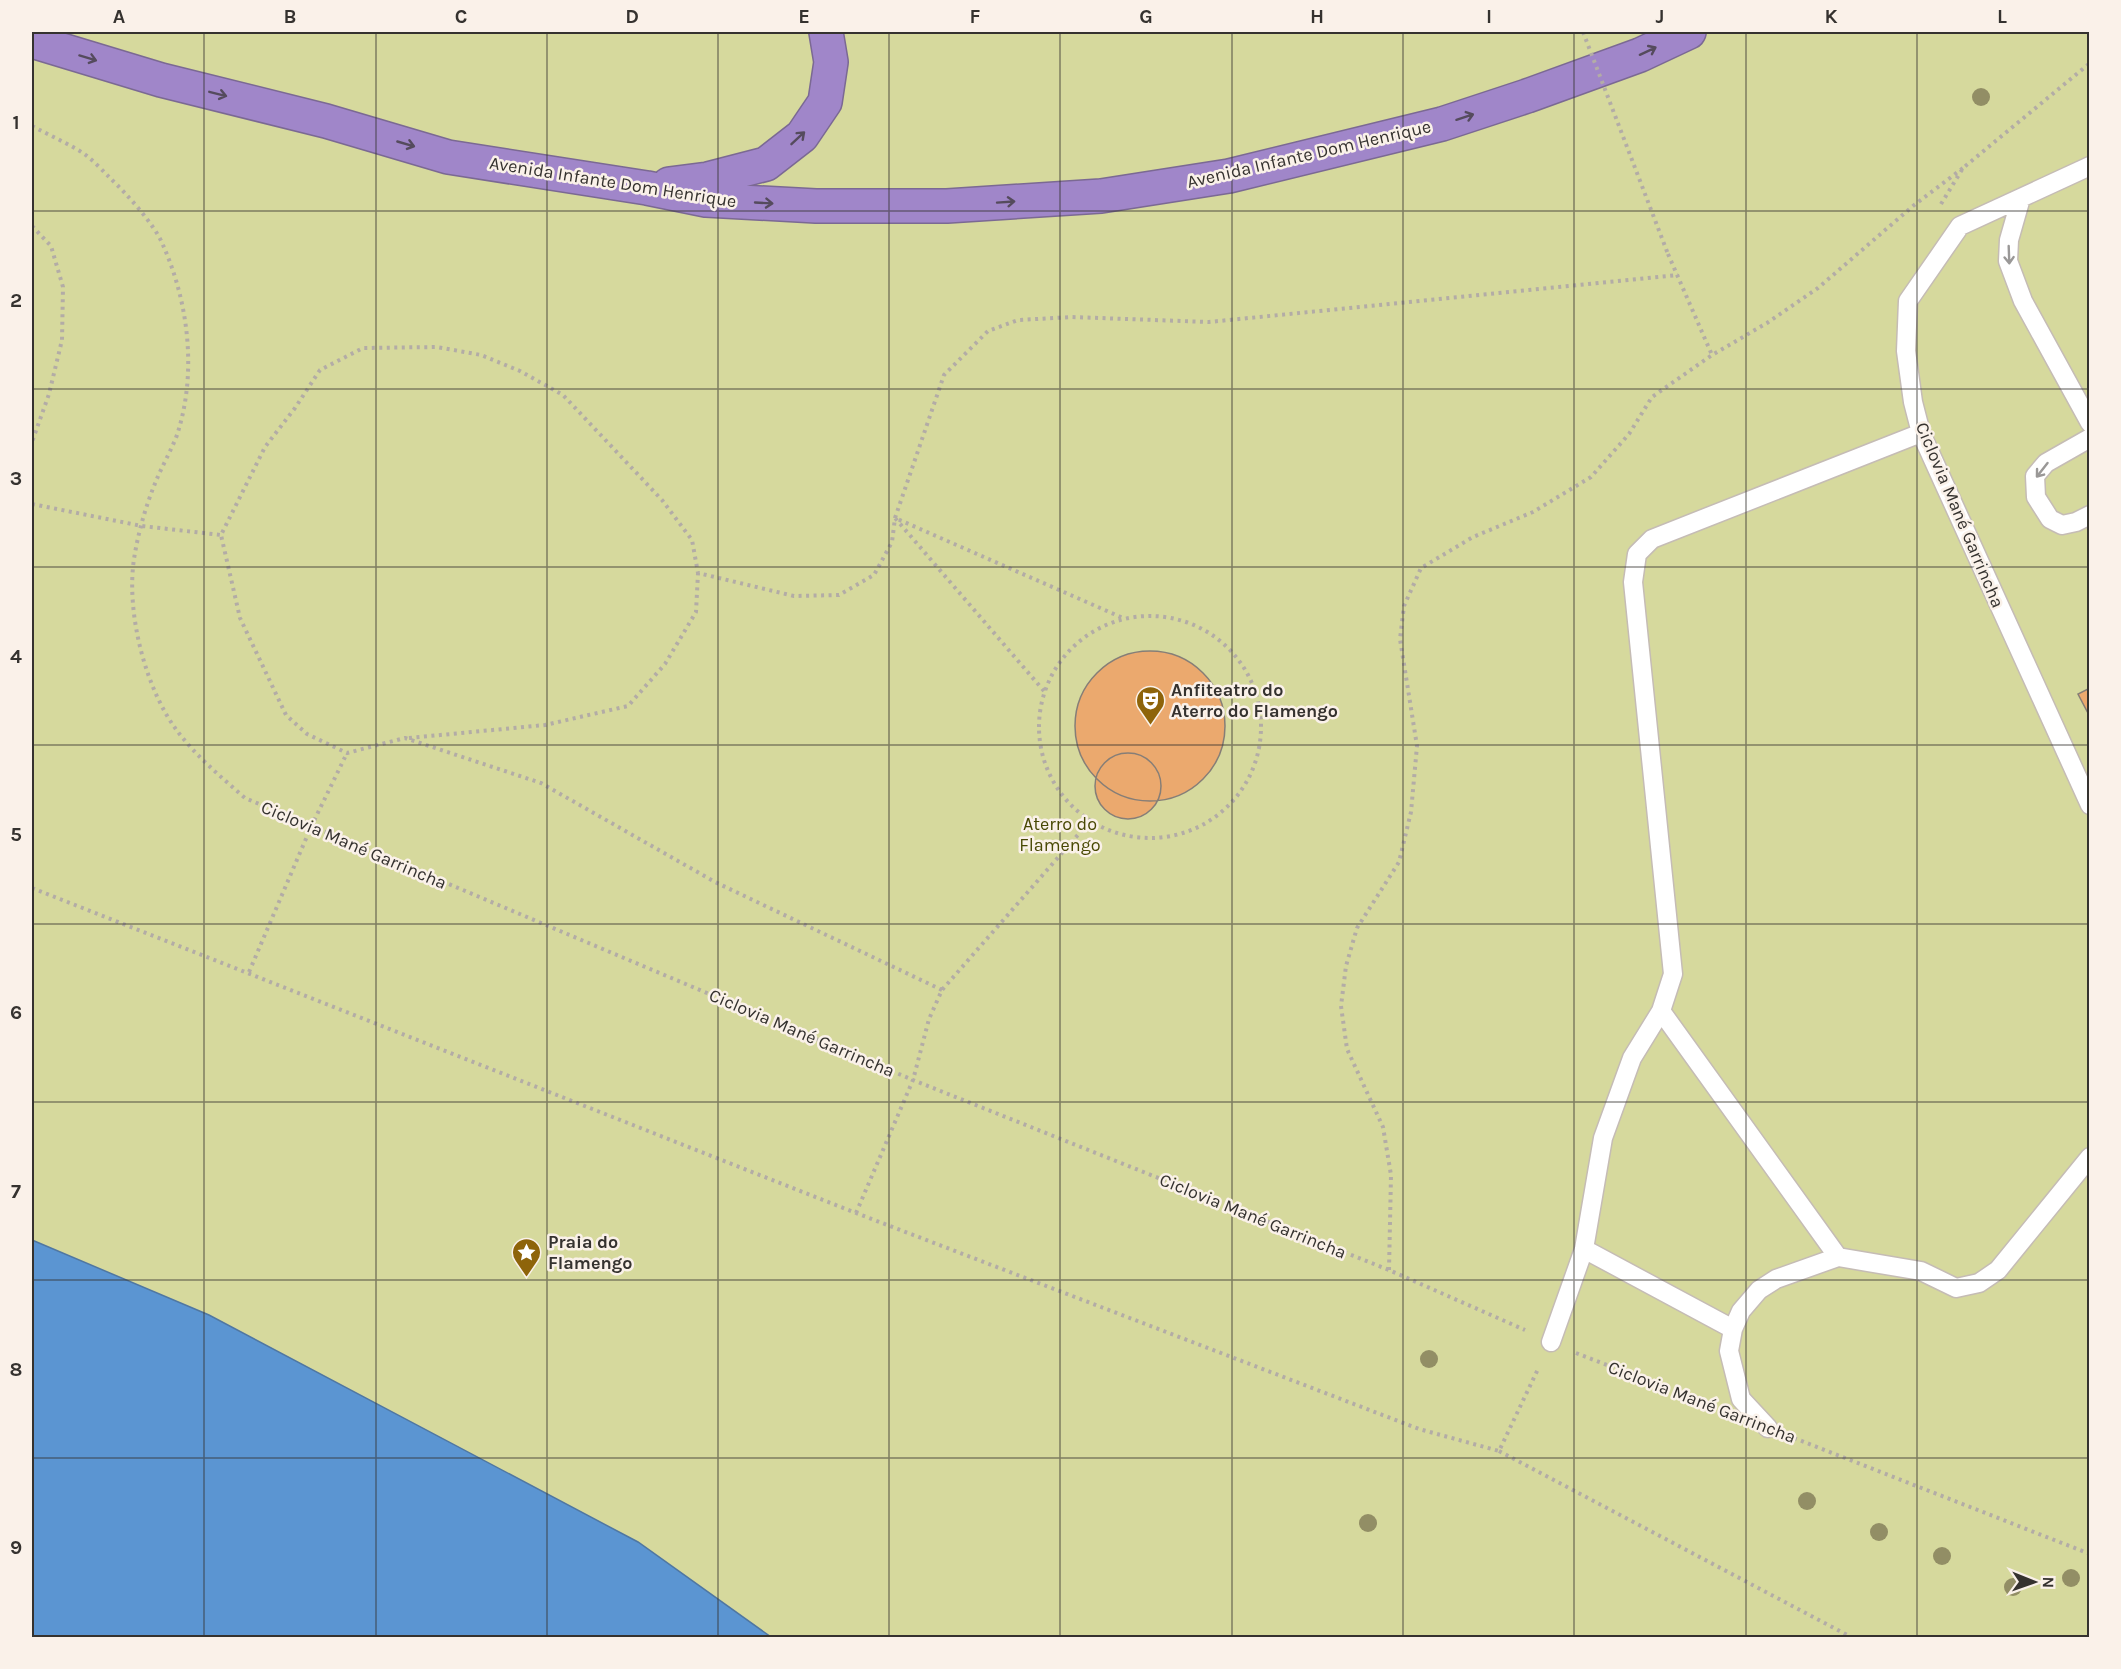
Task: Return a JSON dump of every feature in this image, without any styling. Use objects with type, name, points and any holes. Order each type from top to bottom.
[{"type":"highway","points":[[647,188],[708,179],[766,164],[802,136],[825,102],[831,62],[826,32]]},
{"type":"highway","name":"Avenida Infante Dom Henrique","points":[[32,41],[161,80],[326,121],[448,156],[647,188],[706,200],[816,206],[947,206],[1101,196],[1229,176],[1442,124],[1640,55],[1689,32]]},
{"type":"lane","points":[[2090,166],[2021,198],[2009,240],[2008,261],[2023,301],[2090,423]]},
{"type":"lane","name":"Ciclovia Mané Garrincha","points":[[2021,198],[1960,226],[1908,301],[1906,351],[1913,402],[1921,433],[2090,806]]},
{"type":"lane","points":[[1551,1342],[1584,1250],[1603,1138],[1632,1058],[1661,1011],[1673,974],[1633,582],[1637,554],[1652,539],[1921,433]]},
{"type":"lane","points":[[2090,438],[2046,463],[2035,476],[2036,497],[2050,519],[2062,525],[2076,522],[2090,515]]},
{"type":"lane","points":[[1661,1011],[1838,1257]]},
{"type":"lane","points":[[1768,1428],[1741,1399],[1729,1351],[1733,1329],[1741,1311],[1759,1290],[1776,1279],[1838,1257],[1921,1271],[1956,1288],[1979,1284],[1998,1270],[2090,1157]]},
{"type":"lane","points":[[1584,1250],[1733,1329]]},
{"type":"path","points":[[1583,32],[1668,254],[1712,355]]},
{"type":"path","points":[[1389,1270],[1391,1175],[1383,1127],[1347,1049],[1341,1006],[1346,966],[1358,928],[1400,862],[1411,812],[1417,746],[1400,639],[1404,606],[1421,568],[1473,537],[1533,512],[1591,477],[1629,434],[1652,397],[1712,355],[1818,288],[1913,206],[1963,168],[2090,63]]},
{"type":"path","name":"Ciclovia Mané Garrincha","points":[[32,126],[85,154],[126,193],[163,243],[181,297],[186,319],[188,361],[184,407],[176,436],[155,483],[134,560],[135,626],[157,696],[176,730],[199,756],[245,798],[913,1080],[1389,1270],[1551,1342],[2090,1554]]},
{"type":"path","points":[[1940,205],[1963,168]]},
{"type":"path","points":[[32,226],[51,246],[63,287],[62,340],[49,394],[32,442]]},
{"type":"path","points":[[698,573],[794,596],[839,594],[874,575],[892,542],[895,518],[944,375],[988,331],[1018,320],[1072,317],[1209,322],[1678,275]]},
{"type":"path","points":[[437,347],[481,355],[520,371],[563,395],[662,500],[692,540],[698,573],[696,612],[665,664],[628,706],[545,725],[405,738],[346,753],[307,734],[286,715],[240,618],[221,535],[265,447],[320,370],[363,348],[437,347]]},
{"type":"path","points":[[32,504],[142,526],[221,535]]},
{"type":"path","points":[[895,518],[1123,618]]},
{"type":"path","points":[[895,518],[1044,691]]},
{"type":"path","points":[[1160,615],[1196,624],[1227,645],[1249,675],[1260,710],[1260,746],[1248,780],[1225,809],[1195,829],[1160,838],[1124,835],[1090,821],[1063,797],[1046,764],[1039,728],[1044,691],[1062,658],[1089,633],[1123,618],[1160,615]]},
{"type":"path","points":[[405,738],[541,783],[715,882],[942,990]]},
{"type":"path","points":[[249,972],[311,827],[346,753]]},
{"type":"path","points":[[856,1213],[913,1080],[929,1019],[942,990],[1090,821]]},
{"type":"path","points":[[32,888],[856,1213],[1419,1429],[1499,1451],[1851,1637]]},
{"type":"path","points":[[1499,1451],[1551,1342]]},
{"type":"green space","name":"Aterro do Flamengo","points":[[32,32],[2089,32],[2089,1637],[771,1637],[638,1542],[209,1315],[32,1240]]},
{"type":"water","points":[[32,1240],[209,1315],[638,1542],[771,1637],[32,1637]]},
{"type":"building","name":"Anfiteatro do Aterro do Flamengo","points":[[1150,651],[1179,656],[1192,663],[1203,673],[1213,684],[1220,697],[1225,726],[1220,755],[1213,768],[1203,779],[1192,789],[1179,796],[1150,801],[1121,796],[1108,789],[1097,779],[1087,768],[1080,755],[1075,726],[1080,697],[1087,684],[1097,673],[1108,663],[1121,656]]},
{"type":"building","points":[[2090,688],[2090,717],[2078,694]]},
{"type":"building","points":[[1134,753],[1152,762],[1159,773],[1161,786],[1159,799],[1152,810],[1141,817],[1122,819],[1104,810],[1097,799],[1095,780],[1104,762],[1115,755]]},
{"type":"place","name":"Anfiteatro do Aterro do Flamengo","points":[[1150,726]]},
{"type":"place","name":"Praia do Flamengo","points":[[527,1278]]}]
